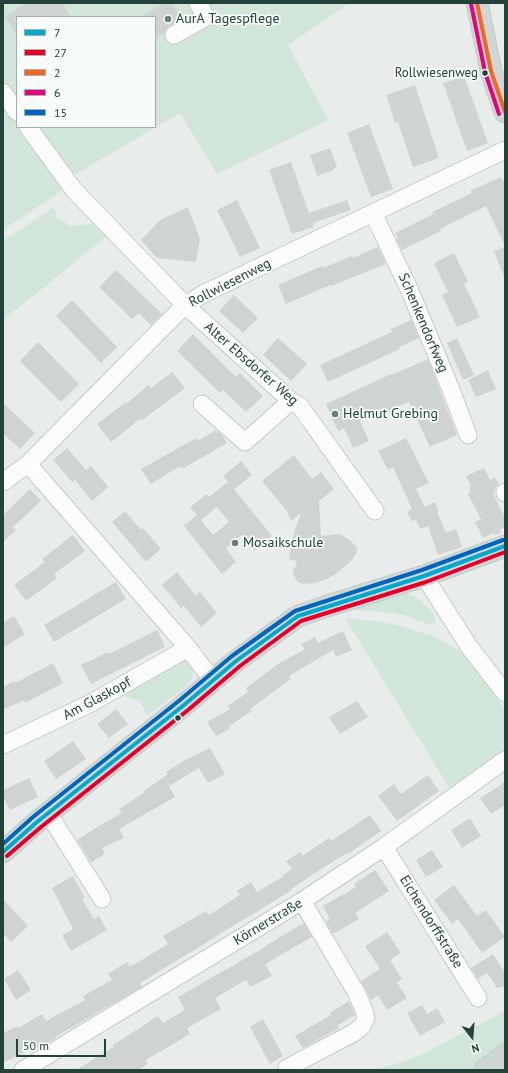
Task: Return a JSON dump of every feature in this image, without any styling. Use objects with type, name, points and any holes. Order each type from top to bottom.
[{"type":"main road","points":[[477,3],[491,71],[505,112]]},
{"type":"main road","points":[[3,852],[48,813],[236,661],[298,616],[424,576],[505,546]]},
{"type":"main road","points":[[486,1070],[505,1055]]},
{"type":"street","points":[[174,35],[206,17],[198,3]]},
{"type":"street","name":"Alter Ebsdorfer Weg","points":[[29,128],[74,190],[185,306],[291,401],[300,406],[375,510]]},
{"type":"street","name":"Rollwiesenweg","points":[[3,482],[28,464],[185,306],[205,293],[505,150]]},
{"type":"street","name":"Schenkendorfweg","points":[[373,213],[413,298],[468,435]]},
{"type":"street","points":[[202,404],[245,442],[291,401]]},
{"type":"street","points":[[28,464],[188,648],[213,681]]},
{"type":"street","points":[[424,576],[470,648],[505,693]]},
{"type":"street","name":"Am Glaskopf","points":[[3,745],[91,703],[188,648]]},
{"type":"street","name":"Körnerstraße","points":[[23,1070],[302,901],[384,847],[505,760]]},
{"type":"street","points":[[48,813],[102,899]]},
{"type":"street","name":"Eichendorffstraße","points":[[384,847],[478,998]]},
{"type":"street","points":[[287,1068],[354,1032],[362,1026],[366,1018],[356,992],[302,901]]},
{"type":"green space","points":[[3,3],[350,3],[288,45],[328,120],[217,174],[180,113],[156,127],[156,16],[16,16],[16,128],[154,128],[61,183],[66,188],[3,230]]},
{"type":"green space","points":[[54,207],[57,218],[71,226],[99,223],[107,236],[3,320],[3,241]]},
{"type":"green space","points":[[404,592],[416,597],[434,614],[436,621],[434,624],[430,625],[405,615],[344,609]]},
{"type":"green space","points":[[345,618],[396,625],[433,636],[467,655],[505,709],[505,749],[450,789]]},
{"type":"green space","points":[[179,660],[185,661],[193,669],[192,679],[186,687],[147,715],[140,701],[119,694]]},
{"type":"green space","points":[[505,1010],[505,1070],[371,1070],[421,1055]]},
{"type":"building","points":[[27,3],[62,3],[70,16],[16,16],[16,33],[6,17],[4,17]]},
{"type":"building","name":"AurA Tagespflege","points":[[164,3],[172,3],[182,19],[169,26],[164,33],[156,38],[156,16],[143,16]]},
{"type":"building","points":[[464,76],[488,143],[467,151],[443,83]]},
{"type":"building","points":[[415,85],[439,158],[413,167],[398,122],[395,123],[386,95]]},
{"type":"building","points":[[369,124],[393,189],[371,197],[347,133]]},
{"type":"building","points":[[330,148],[337,167],[334,168],[334,170],[317,176],[310,155]]},
{"type":"building","points":[[291,162],[309,213],[347,200],[351,210],[313,223],[314,227],[292,234],[269,170]]},
{"type":"building","points":[[501,177],[505,185],[505,246],[486,206],[440,229],[441,231],[402,250],[396,239],[398,238],[395,233],[433,214],[432,212],[472,193],[470,191]]},
{"type":"building","points":[[237,200],[260,248],[240,257],[217,210]]},
{"type":"building","points":[[188,207],[200,239],[196,262],[157,258],[141,240],[160,220]]},
{"type":"building","points":[[378,247],[386,264],[331,286],[330,285],[286,304],[278,285],[322,266],[323,268],[352,256],[353,258]]},
{"type":"building","points":[[505,247],[505,277],[504,277],[494,251]]},
{"type":"building","points":[[454,253],[468,282],[464,284],[480,317],[457,327],[442,295],[448,292],[434,263]]},
{"type":"building","points":[[116,270],[162,314],[151,325],[139,313],[132,319],[99,287]]},
{"type":"building","points":[[234,295],[258,318],[243,333],[219,311]]},
{"type":"building","points":[[72,300],[117,347],[101,363],[56,316]]},
{"type":"building","points":[[411,320],[419,338],[399,347],[400,349],[328,382],[320,365],[392,332],[391,329]]},
{"type":"building","points":[[193,334],[236,377],[240,373],[263,396],[246,412],[223,390],[220,393],[177,351]]},
{"type":"building","points":[[278,338],[307,364],[291,381],[263,355]]},
{"type":"building","points":[[457,338],[474,375],[463,380],[447,343]]},
{"type":"building","points":[[38,342],[79,384],[61,402],[20,361]]},
{"type":"building","points":[[428,359],[457,435],[430,447],[409,402],[383,414],[382,411],[360,421],[369,441],[353,448],[344,428],[338,431],[326,404],[391,374],[392,375]]},
{"type":"building","points":[[488,370],[496,389],[476,397],[468,380]]},
{"type":"building","points":[[172,372],[185,388],[141,421],[140,419],[111,442],[97,424],[126,402],[127,403],[149,385],[151,388]]},
{"type":"building","points":[[3,403],[35,433],[20,449],[3,434]]},
{"type":"building","points":[[216,430],[222,435],[227,443],[182,469],[180,466],[151,484],[141,469],[196,438],[198,441]]},
{"type":"building","points":[[406,438],[429,483],[416,489],[425,507],[435,502],[439,511],[437,512],[446,533],[456,529],[462,547],[438,555],[428,526],[420,529],[416,520],[412,521],[407,512],[412,509],[393,467],[388,470],[378,451]]},
{"type":"building","points":[[67,448],[86,470],[91,466],[108,487],[92,501],[75,480],[72,482],[53,460]]},
{"type":"building","points":[[294,455],[312,479],[321,472],[334,489],[319,501],[321,536],[339,534],[347,538],[357,547],[357,552],[353,559],[337,573],[325,580],[314,583],[303,584],[298,582],[293,573],[297,561],[289,559],[291,541],[301,513],[291,521],[287,511],[262,481]]},
{"type":"building","points":[[241,461],[252,475],[234,489],[272,536],[254,551],[242,535],[226,548],[236,562],[222,574],[184,526],[197,515],[190,507],[207,494],[209,497],[228,482],[223,476]],"holes":[[[217,507],[229,522],[213,535],[201,520]]]},
{"type":"building","points":[[484,468],[490,480],[495,477],[499,484],[493,493],[505,518],[505,527],[501,529],[499,534],[495,535],[493,533],[483,538],[475,522],[481,519],[468,494],[471,492],[469,487],[471,486],[466,476]]},
{"type":"building","points":[[30,489],[41,501],[13,527],[16,530],[3,542],[3,515]]},
{"type":"building","points":[[125,511],[141,530],[143,528],[161,549],[146,562],[112,522]]},
{"type":"building","points":[[73,535],[85,551],[54,574],[57,578],[26,601],[14,585],[45,562],[42,559]]},
{"type":"building","points":[[177,572],[196,596],[200,592],[217,613],[201,627],[184,606],[181,608],[162,585]]},
{"type":"building","points":[[116,582],[126,599],[54,642],[44,625]]},
{"type":"building","points":[[14,616],[25,634],[3,648],[3,623]]},
{"type":"building","points":[[157,630],[165,647],[91,684],[81,665],[108,652],[109,654]]},
{"type":"building","points":[[343,631],[352,650],[336,657],[333,650],[289,676],[291,679],[250,709],[252,711],[229,726],[230,729],[216,736],[207,722],[230,709],[228,706],[248,692],[246,688],[278,664],[305,649],[301,644],[315,637],[318,643]]},
{"type":"building","points":[[53,663],[63,683],[25,703],[24,700],[3,710],[3,687],[14,681],[15,683]]},
{"type":"building","points":[[357,701],[368,717],[340,734],[329,717]]},
{"type":"building","points":[[116,709],[128,724],[109,738],[97,724]]},
{"type":"building","points":[[73,741],[86,759],[56,779],[44,761]]},
{"type":"building","points":[[210,748],[225,774],[208,783],[199,768],[169,786],[175,797],[119,829],[124,838],[102,848],[105,854],[91,862],[77,840],[122,813],[119,809],[145,792],[144,791],[168,774],[166,772],[185,760]]},
{"type":"building","points":[[428,775],[439,791],[397,821],[378,796],[394,784],[401,794]]},
{"type":"building","points":[[29,778],[38,797],[10,810],[3,797],[3,790]]},
{"type":"building","points":[[505,782],[505,805],[491,814],[480,798]]},
{"type":"building","points":[[370,815],[381,831],[348,854],[347,853],[324,867],[291,889],[292,890],[140,983],[142,987],[38,1048],[36,1046],[3,1063],[3,1033],[17,1026],[18,1028],[42,1014],[46,1021],[85,1000],[83,996],[112,980],[108,974],[127,962],[130,967],[168,944],[163,936],[206,911],[209,915],[240,895],[237,891],[251,882],[257,892],[284,876],[283,875],[292,869],[286,861],[300,852],[302,856],[329,838],[331,841]]},
{"type":"building","points":[[470,818],[481,836],[462,848],[451,830]]},
{"type":"building","points":[[432,850],[443,867],[426,877],[416,860]]},
{"type":"building","points":[[375,870],[389,891],[355,913],[359,919],[333,934],[326,921],[330,919],[323,906],[356,887],[354,884]]},
{"type":"building","points":[[73,876],[85,898],[82,899],[94,919],[99,916],[107,930],[71,951],[62,935],[73,929],[52,888]]},
{"type":"building","points":[[454,885],[477,916],[486,910],[505,937],[482,953],[458,919],[452,924],[434,900]]},
{"type":"building","points":[[3,899],[28,926],[11,942],[3,933]]},
{"type":"building","points":[[304,923],[312,937],[265,964],[272,976],[250,987],[246,980],[215,998],[221,1009],[187,1028],[190,1034],[146,1060],[148,1064],[137,1070],[76,1070],[114,1047],[113,1045],[158,1016],[163,1023],[185,1010],[178,997]]},
{"type":"building","points":[[387,932],[401,953],[390,960],[402,979],[397,983],[407,998],[387,1010],[378,995],[371,1000],[361,981],[380,969],[365,946]]},
{"type":"building","points":[[493,954],[505,973],[505,986],[497,988],[487,973],[478,979],[471,968]]},
{"type":"building","points":[[18,970],[31,990],[16,1000],[4,979]]},
{"type":"building","points":[[349,1001],[355,1015],[338,1025],[339,1028],[303,1048],[295,1036],[331,1015],[330,1013]]},
{"type":"building","points":[[422,1005],[427,1014],[437,1008],[445,1022],[420,1036],[407,1013]]},
{"type":"building","points":[[263,1019],[283,1056],[270,1064],[250,1027]]},
{"type":"transit line","name":"2","points":[[477,3],[491,71],[505,112]]},
{"type":"transit line","name":"6","points":[[471,4],[485,72],[499,114]]},
{"type":"transit line","name":"15","points":[[3,844],[33,817],[180,700],[232,656],[295,611],[422,570],[503,540]]},
{"type":"transit line","name":"7","points":[[3,852],[37,822],[184,705],[236,661],[298,616],[424,576],[505,546]]},
{"type":"transit line","name":"27","points":[[7,856],[41,827],[188,710],[240,666],[301,621],[426,582],[505,552]]},
{"type":"place","name":"AurA Tagespflege","points":[[168,19]]},
{"type":"place","name":"Rollwiesenweg","points":[[485,73]]},
{"type":"place","name":"Helmut Grebing","points":[[335,414]]},
{"type":"place","name":"Mosaikschule","points":[[235,543]]}]
